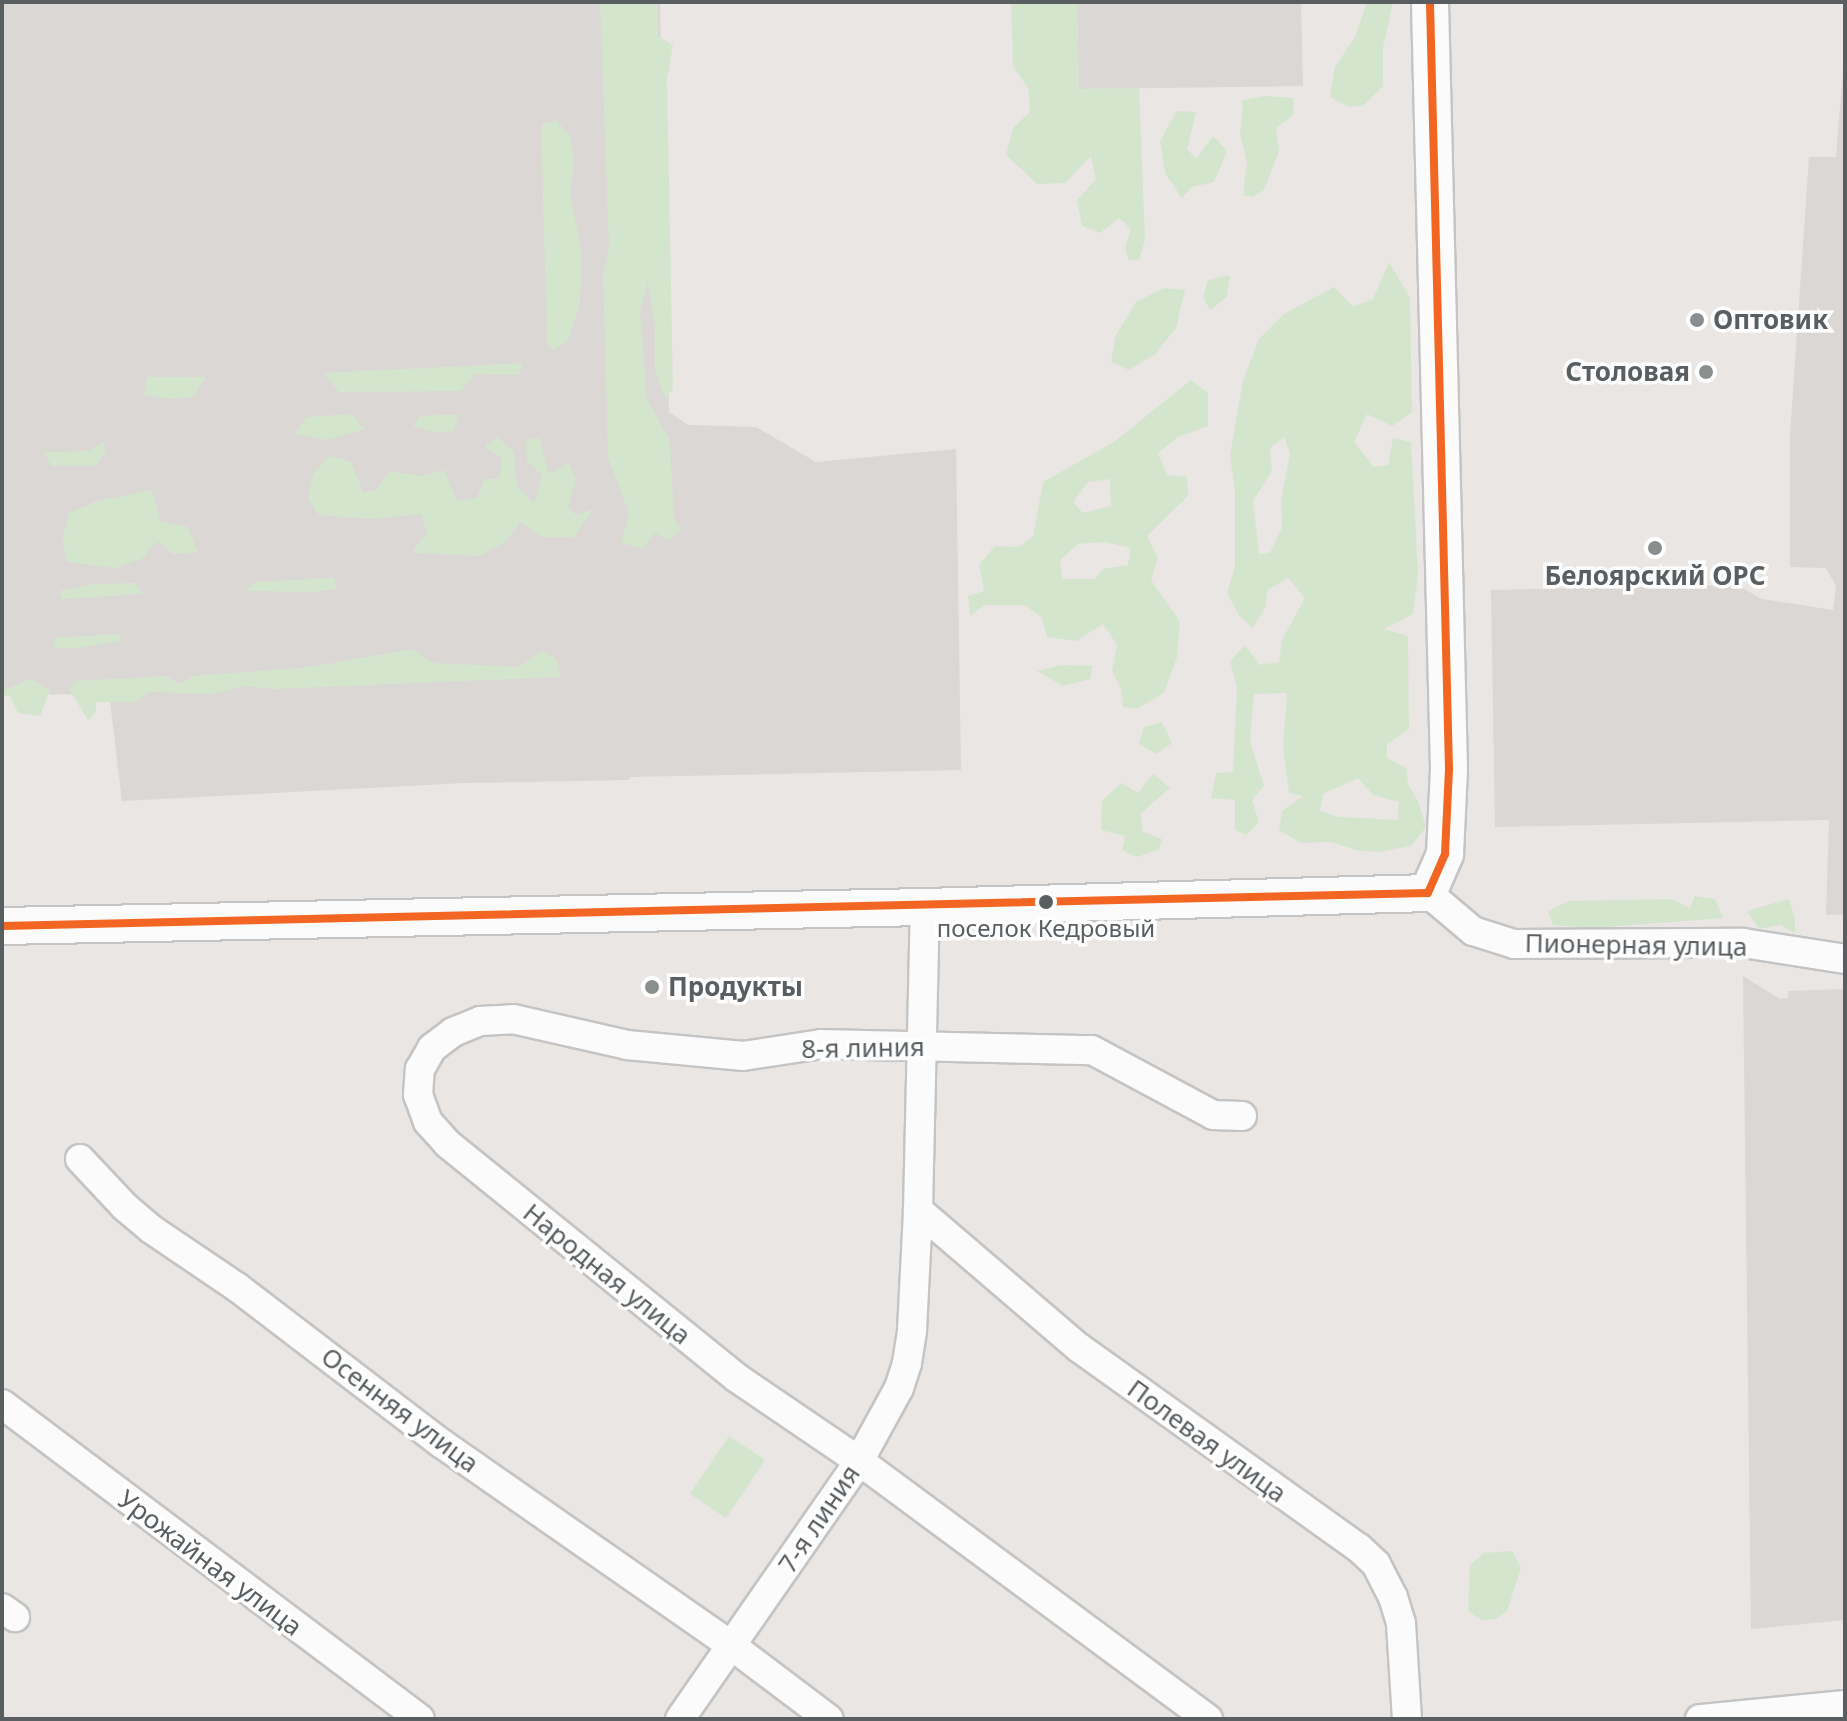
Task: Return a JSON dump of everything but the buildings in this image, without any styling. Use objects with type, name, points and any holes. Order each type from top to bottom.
[{"type":"street","points":[[2,926],[1428,893],[1445,854],[1449,769],[1442,612],[1442,429],[1430,2]]},
{"type":"street","name":"Пионерная улица","points":[[1428,893],[1473,931],[1514,944],[1743,943],[1801,955],[1845,959]]},
{"type":"street","points":[[918,1210],[925,907]]},
{"type":"street","name":"8-я линия","points":[[432,1048],[453,1032],[480,1021],[513,1019],[627,1045],[743,1056],[821,1044],[1092,1050],[1213,1115],[1242,1116]]},
{"type":"street","name":"Народная улица","points":[[432,1048],[420,1069],[418,1095],[428,1122],[447,1143],[737,1378],[859,1461],[1208,1719]]},
{"type":"street","name":"Осенняя улица","points":[[80,1159],[125,1207],[151,1229],[238,1288],[441,1443],[732,1646],[829,1719]]},
{"type":"street","name":"7-я линия","points":[[732,1646],[859,1461],[899,1388],[912,1330],[918,1210]]},
{"type":"street","name":"Полевая улица","points":[[918,1210],[1078,1347],[1359,1548],[1376,1564],[1393,1597],[1401,1624],[1407,1719]]},
{"type":"street","name":"Урожайная улица","points":[[2,1404],[420,1719]]},
{"type":"street","points":[[680,1719],[732,1646]]},
{"type":"street","points":[[1700,1719],[1845,1705]]},
{"type":"shaded area","points":[[2,2],[660,2],[669,412],[688,425],[756,427],[816,462],[956,449],[961,770],[464,783],[122,801],[109,693],[2,696]]},
{"type":"shaded area","points":[[1077,2],[1301,2],[1303,86],[1079,89]]},
{"type":"shaded area","points":[[1845,43],[1845,914],[1826,915],[1829,820],[1495,827],[1491,590],[1737,585],[1762,599],[1833,610],[1836,586],[1826,568],[1790,567],[1790,436],[1809,157],[1836,157]]},
{"type":"shaded area","points":[[1743,976],[1780,999],[1788,998],[1788,991],[1845,989],[1845,1620],[1751,1629]]},
{"type":"green space","points":[[600,2],[658,2],[658,36],[673,45],[667,79],[673,389],[665,399],[655,371],[655,324],[648,282],[640,312],[647,399],[670,441],[674,519],[681,529],[670,540],[655,533],[643,549],[621,543],[629,512],[608,458],[603,273],[609,250]]},
{"type":"green space","points":[[1011,2],[1077,2],[1079,89],[1139,88],[1145,240],[1139,260],[1129,260],[1125,248],[1131,229],[1119,218],[1100,233],[1082,226],[1077,200],[1096,179],[1091,156],[1065,183],[1037,184],[1006,155],[1013,128],[1030,112],[1028,88],[1013,66]]},
{"type":"green space","points":[[1367,2],[1393,2],[1383,48],[1383,86],[1363,106],[1349,107],[1330,97],[1335,67],[1355,37]]},
{"type":"green space","points":[[1265,96],[1294,98],[1293,115],[1276,128],[1279,151],[1264,190],[1253,197],[1243,195],[1247,162],[1240,135],[1243,100]]},
{"type":"green space","points":[[1177,111],[1196,112],[1187,149],[1196,159],[1213,136],[1227,151],[1214,182],[1192,187],[1182,198],[1165,173],[1160,141]]},
{"type":"green space","points":[[556,120],[570,135],[574,160],[570,193],[582,253],[580,303],[568,341],[554,350],[547,343],[541,125]]},
{"type":"green space","points":[[1389,262],[1410,298],[1412,412],[1392,426],[1367,414],[1354,442],[1374,467],[1388,465],[1393,438],[1411,442],[1418,574],[1413,614],[1384,629],[1408,636],[1409,729],[1387,744],[1387,758],[1406,768],[1408,784],[1418,801],[1426,827],[1411,846],[1379,852],[1356,850],[1331,842],[1301,843],[1279,830],[1282,811],[1303,796],[1289,793],[1283,749],[1287,693],[1254,694],[1250,741],[1264,786],[1252,800],[1259,822],[1246,835],[1235,830],[1235,800],[1211,798],[1216,773],[1233,772],[1237,688],[1230,661],[1245,645],[1260,665],[1279,662],[1282,640],[1305,598],[1288,578],[1268,590],[1265,608],[1252,628],[1239,615],[1227,593],[1235,566],[1235,491],[1230,456],[1243,380],[1259,339],[1284,314],[1334,287],[1353,307],[1373,299]],"holes":[[[1284,437],[1290,453],[1281,502],[1282,528],[1270,553],[1259,554],[1253,501],[1272,471],[1270,448]],[[1358,778],[1373,795],[1399,802],[1398,820],[1339,817],[1320,811],[1323,794]]]},
{"type":"green space","points":[[1230,275],[1227,297],[1210,310],[1203,297],[1208,280]]},
{"type":"green space","points":[[1164,288],[1185,290],[1176,328],[1155,354],[1129,370],[1111,362],[1116,335],[1136,302]]},
{"type":"green space","points":[[523,363],[519,375],[475,374],[461,391],[339,392],[323,373]]},
{"type":"green space","points":[[147,377],[206,377],[194,396],[173,399],[144,395]]},
{"type":"green space","points":[[1191,380],[1208,393],[1208,426],[1178,437],[1158,453],[1167,475],[1187,477],[1188,496],[1147,536],[1158,558],[1151,580],[1180,622],[1177,657],[1164,693],[1137,709],[1123,707],[1121,689],[1112,671],[1117,645],[1103,624],[1076,641],[1047,637],[1042,618],[1025,605],[985,605],[970,616],[968,596],[984,591],[979,565],[995,546],[1018,547],[1033,537],[1043,482],[1114,442]],"holes":[[[1110,479],[1111,506],[1083,513],[1073,502],[1088,482]],[[1104,542],[1131,548],[1128,565],[1103,569],[1095,579],[1062,579],[1060,560],[1078,544]]]},
{"type":"green space","points":[[351,414],[365,429],[327,440],[294,434],[307,417]]},
{"type":"green space","points":[[458,414],[454,431],[432,432],[413,426],[420,416]]},
{"type":"green space","points":[[497,437],[514,451],[517,486],[534,503],[542,475],[527,460],[526,440],[539,438],[549,474],[568,463],[576,479],[568,507],[576,515],[594,509],[574,537],[542,537],[520,522],[504,543],[479,556],[412,553],[427,532],[421,514],[371,519],[319,515],[308,498],[313,474],[329,456],[351,462],[363,492],[375,490],[391,471],[421,476],[444,470],[457,501],[477,498],[484,480],[499,478],[502,459],[485,446]]},
{"type":"green space","points":[[103,441],[106,451],[96,466],[52,466],[43,452],[90,451]]},
{"type":"green space","points":[[152,490],[160,521],[188,527],[198,552],[173,554],[157,541],[143,558],[115,568],[67,562],[62,539],[69,513],[94,502]]},
{"type":"green space","points":[[334,578],[337,588],[316,592],[246,591],[255,582]]},
{"type":"green space","points":[[135,583],[143,594],[62,599],[59,591],[94,584]]},
{"type":"green space","points":[[119,634],[121,641],[73,649],[54,647],[54,638]]},
{"type":"green space","points":[[413,649],[432,663],[519,667],[541,650],[557,660],[560,677],[275,689],[243,686],[214,694],[149,692],[136,702],[97,702],[95,713],[88,720],[69,689],[76,681],[166,676],[179,684],[193,676],[310,667]]},
{"type":"green space","points":[[1061,665],[1093,666],[1090,679],[1063,686],[1037,671]]},
{"type":"green space","points":[[30,679],[50,690],[40,716],[18,713],[10,696],[2,696],[2,691]]},
{"type":"green space","points":[[1162,722],[1172,743],[1157,754],[1139,744],[1144,727]]},
{"type":"green space","points":[[1153,774],[1170,788],[1140,814],[1143,832],[1162,839],[1159,849],[1137,857],[1122,850],[1125,836],[1101,830],[1102,801],[1121,783],[1138,793]]},
{"type":"green space","points":[[1695,896],[1715,899],[1723,918],[1593,928],[1553,925],[1548,911],[1569,901],[1672,899],[1690,908]]},
{"type":"green space","points":[[1789,899],[1795,918],[1795,933],[1780,925],[1759,929],[1747,911]]},
{"type":"green space","points":[[729,1436],[765,1460],[726,1518],[690,1494]]},
{"type":"green space","points":[[1512,1551],[1521,1568],[1507,1611],[1496,1619],[1481,1620],[1468,1611],[1470,1565],[1484,1553]]},
{"type":"transit line","points":[[2,926],[1428,893],[1445,854],[1449,769],[1430,2]]},
{"type":"place","name":"Оптовик","points":[[1697,320]]},
{"type":"place","name":"Столовая","points":[[1706,372]]},
{"type":"place","name":"Белоярский ОРС","points":[[1655,548]]},
{"type":"place","name":"поселок Кедровый","points":[[1046,902]]},
{"type":"place","name":"Продукты","points":[[652,987]]}]
